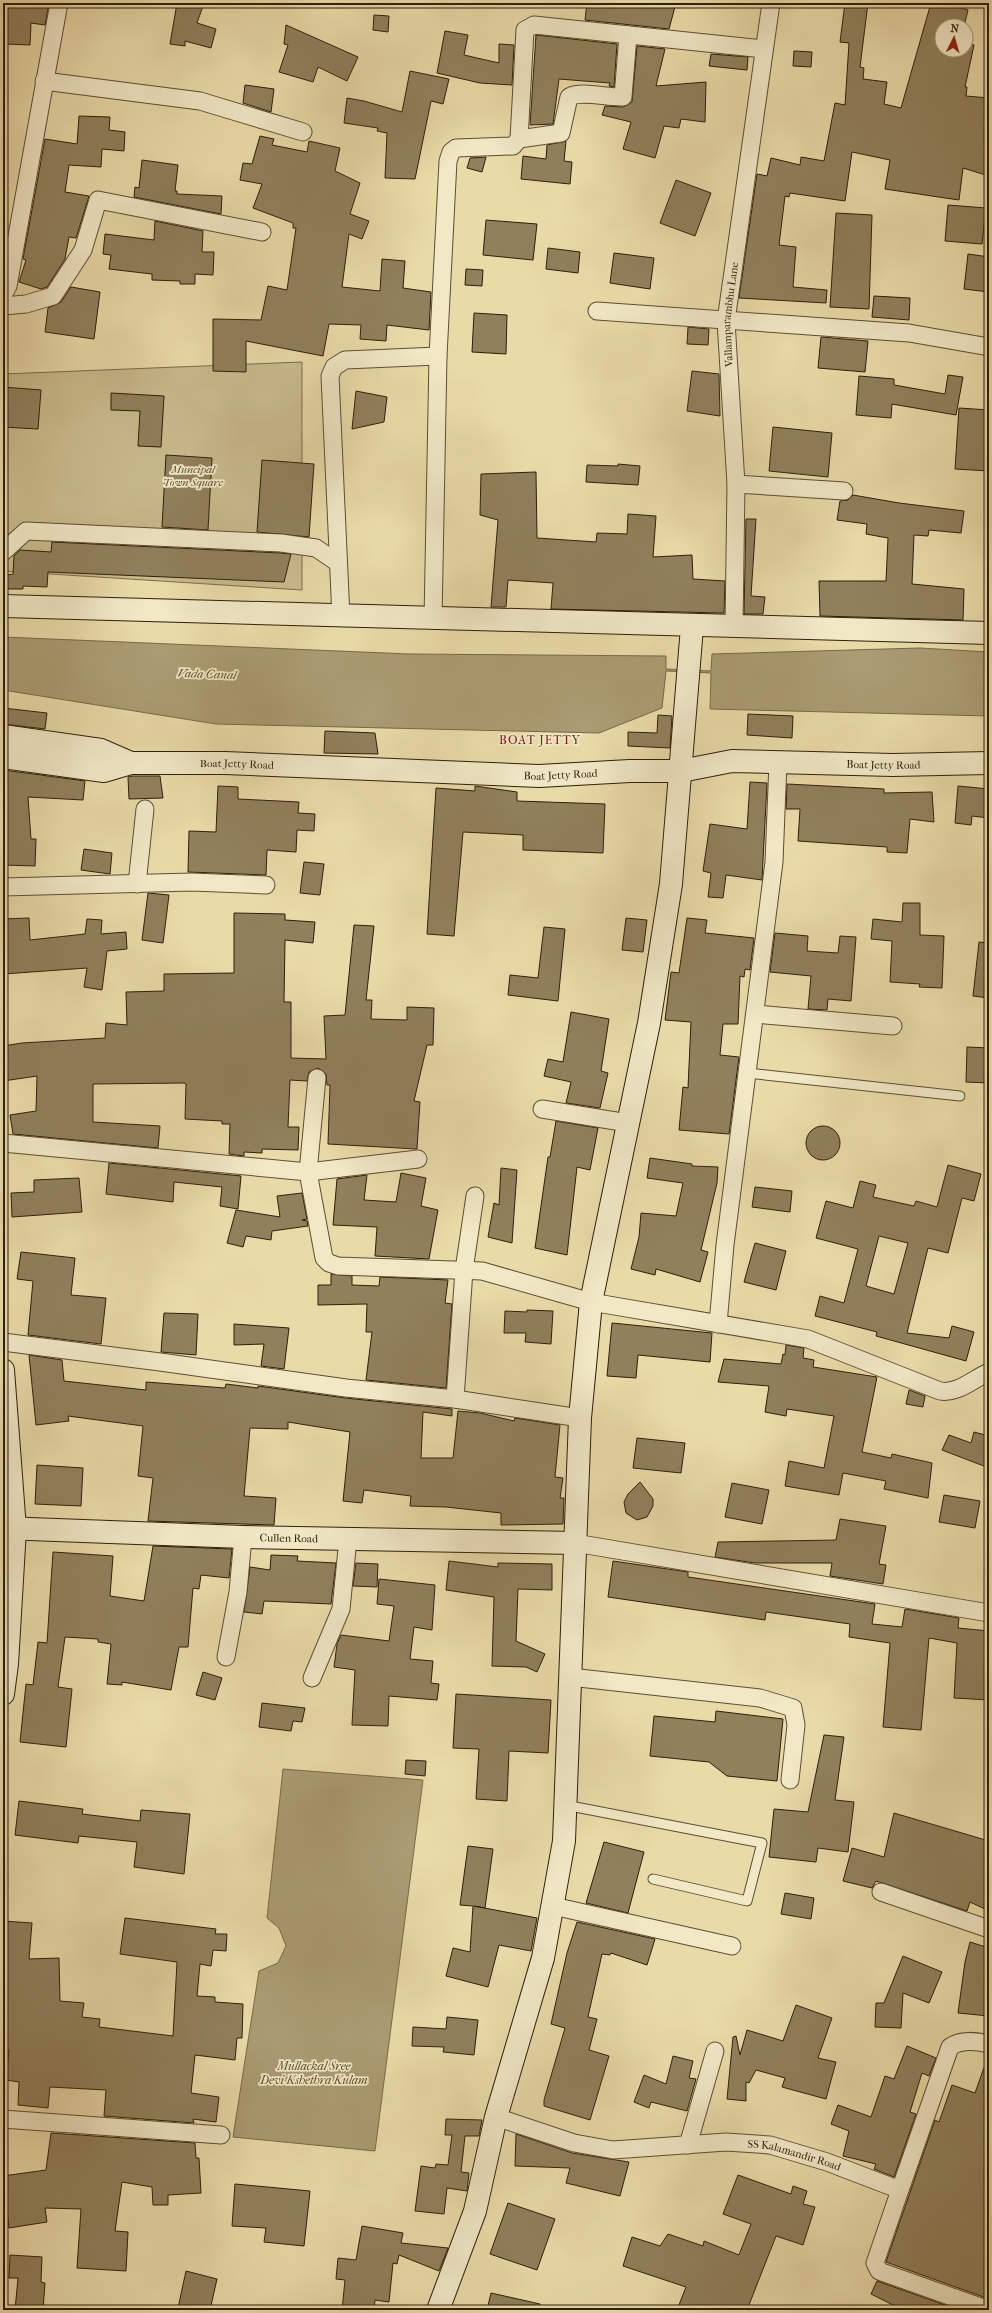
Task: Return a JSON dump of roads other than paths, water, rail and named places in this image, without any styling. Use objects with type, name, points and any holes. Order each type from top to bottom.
[{"type":"main road","points":[[3,606],[433,620],[989,633]]},
{"type":"main road","points":[[438,2310],[475,2211],[496,2117],[543,1958],[564,1841],[580,1418],[591,1302],[649,1023],[671,884],[692,627]]},
{"type":"main road","points":[[3,736],[101,750],[131,763]]},
{"type":"main road","points":[[3,757],[104,771],[131,763]]},
{"type":"main road","name":"Boat Jetty Road","points":[[131,763],[225,763],[539,776],[630,771],[681,771],[732,761],[893,765],[989,763]]},
{"type":"main road","points":[[3,1370],[9,1528],[7,1664],[3,1694]]},
{"type":"main road","name":"Cullen Road","points":[[9,1528],[242,1537],[575,1544]]},
{"type":"street","points":[[3,295],[8,286],[58,3]]},
{"type":"street","name":"Vallamparambhu Lane","points":[[734,628],[736,484],[726,321],[760,95],[764,49],[771,3]]},
{"type":"street","points":[[433,620],[438,356],[448,161],[451,152],[456,148],[513,146],[519,138],[525,30],[534,24],[764,49]]},
{"type":"street","points":[[519,138],[562,134],[569,97],[575,93],[610,98],[623,97],[628,35]]},
{"type":"street","points":[[44,81],[200,101],[303,132]]},
{"type":"street","points":[[3,306],[26,304],[53,296],[83,250],[98,200],[262,232]]},
{"type":"street","points":[[597,311],[909,333],[989,347]]},
{"type":"street","points":[[341,617],[330,376],[334,367],[345,360],[438,356]]},
{"type":"street","points":[[736,484],[844,491]]},
{"type":"street","points":[[3,552],[26,531],[281,543],[316,548],[338,562]]},
{"type":"street","points":[[718,1324],[725,1245],[774,862],[778,762]]},
{"type":"street","points":[[137,884],[145,809]]},
{"type":"street","points":[[3,887],[192,882],[266,885]]},
{"type":"street","points":[[755,1014],[893,1026]]},
{"type":"street","points":[[317,1078],[308,1172],[324,1258],[329,1263],[338,1266],[482,1271],[591,1302],[808,1339],[940,1391],[948,1392],[956,1389],[989,1371]]},
{"type":"street","points":[[542,1109],[628,1123]]},
{"type":"street","points":[[3,1143],[308,1172],[418,1159]]},
{"type":"street","points":[[455,1399],[464,1270],[475,1196]]},
{"type":"street","points":[[3,1342],[346,1388],[455,1399],[580,1418]]},
{"type":"street","points":[[226,1657],[238,1592],[242,1537]]},
{"type":"street","points":[[312,1678],[341,1609],[348,1539]]},
{"type":"street","points":[[575,1544],[989,1613]]},
{"type":"street","points":[[570,1677],[760,1698],[793,1708],[796,1725],[790,1780]]},
{"type":"street","points":[[880,1892],[989,1929]]},
{"type":"street","points":[[553,1906],[732,1946]]},
{"type":"street","points":[[988,2041],[966,2041],[956,2043],[950,2047],[875,2263],[879,2272],[989,2310]]},
{"type":"street","points":[[688,2145],[715,2051]]},
{"type":"street","name":"SS Kalamandir Road","points":[[496,2117],[574,2143],[614,2150],[726,2142],[770,2145],[826,2162],[900,2190]]},
{"type":"street","points":[[3,2119],[221,2134]]},
{"type":"lane","points":[[747,1073],[960,1096]]},
{"type":"lane","points":[[565,1805],[762,1843],[747,1901],[653,1879]]},
{"type":"water","name":"Vada Canal","points":[[3,637],[410,654],[666,656],[666,669],[711,671],[712,654],[920,648],[989,652],[989,716],[710,709],[711,673],[666,671],[662,708],[599,733],[216,724],[3,690]]},
{"type":"water","name":"Mullackal Sree Devi Kshethra Kulam","points":[[283,1769],[423,1780],[375,2151],[233,2137],[259,1971],[278,1963],[286,1946],[279,1928],[267,1918]]},
{"type":"district","name":"BOAT JETTY","points":[[540,740]]},
{"type":"park label","name":"Muncipal Town Square","points":[[193,475]]}]
